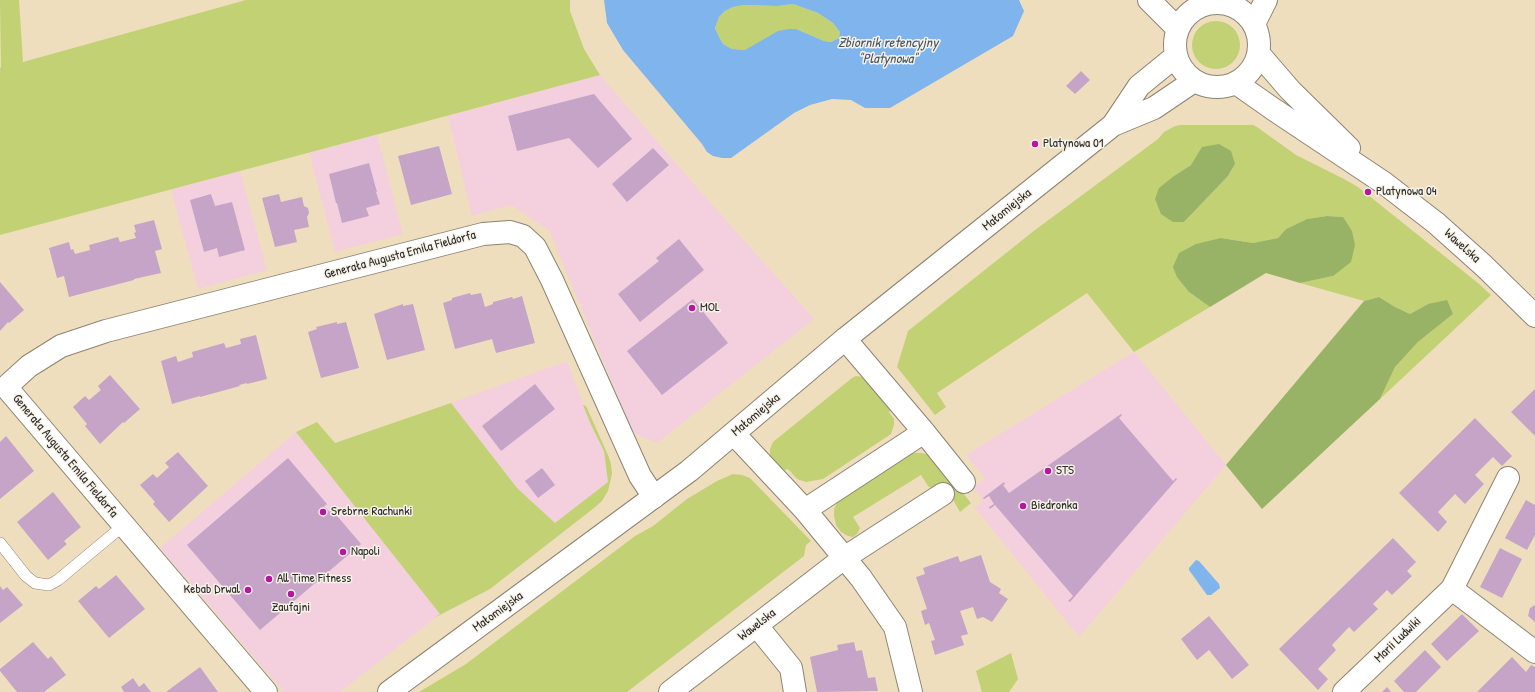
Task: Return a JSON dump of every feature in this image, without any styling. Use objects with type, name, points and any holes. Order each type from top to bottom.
[{"type":"street","points":[[1149,0],[1178,29]]},
{"type":"street","points":[[1254,24],[1266,0]]},
{"type":"street","points":[[1223,1],[1246,13],[1254,24],[1259,38],[1259,54],[1254,66],[1246,76],[1236,83],[1215,87],[1204,85],[1194,81],[1180,66],[1176,56],[1175,43],[1178,29],[1196,3],[1223,1]]},
{"type":"street","name":"Wawelska","points":[[1259,54],[1290,90],[1384,183]]},
{"type":"street","name":"Małomiejska","points":[[1113,125],[1139,86],[1176,56]]},
{"type":"street","name":"Małomiejska","points":[[389,692],[654,497],[734,434],[845,339],[1113,125],[1154,108],[1194,81]]},
{"type":"street","name":"Wawelska","points":[[1236,83],[1384,183],[1436,223],[1484,266],[1535,316]]},
{"type":"street","name":"Generała Augusta Emila Fieldorfa","points":[[266,692],[124,526],[3,389],[29,366],[61,346],[99,334],[483,234],[510,232],[522,236],[535,247],[552,280],[640,476],[654,497]]},
{"type":"street","points":[[845,339],[924,432],[964,482]]},
{"type":"street","points":[[805,510],[924,432]]},
{"type":"street","points":[[734,434],[805,510],[861,578],[894,627],[911,692]]},
{"type":"street","name":"Marii Ludwiki","points":[[1344,692],[1452,589],[1508,478]]},
{"type":"street","name":"Wawelska","points":[[670,692],[844,558],[943,494]]},
{"type":"street","points":[[1452,589],[1535,652]]},
{"type":"street","points":[[757,626],[791,668],[795,692]]},
{"type":"lane","name":"Generała Augusta Emila Fieldorfa","points":[[0,543],[26,576],[35,583],[49,585],[58,580],[124,526]]},
{"type":"shaded area","points":[[600,75],[692,182],[814,319],[657,443],[633,433],[549,230],[511,205],[472,216],[448,116]]},
{"type":"shaded area","points":[[377,135],[403,234],[335,252],[309,153]]},
{"type":"shaded area","points":[[240,171],[267,270],[198,289],[171,190]]},
{"type":"shaded area","points":[[1134,352],[1226,465],[1079,637],[975,508],[983,501],[973,487],[985,479],[966,455]]},
{"type":"shaded area","points":[[567,361],[592,427],[604,451],[608,482],[555,523],[517,488],[451,403]]},
{"type":"shaded area","points":[[296,432],[440,614],[340,692],[284,692],[160,548]]},
{"type":"green space","points":[[0,0],[19,0],[23,62],[246,0],[570,0],[570,11],[584,49],[600,75],[0,235]]},
{"type":"green space","points":[[793,4],[818,13],[833,23],[840,32],[839,38],[831,42],[824,41],[796,29],[745,50],[732,49],[723,44],[715,28],[719,17],[725,11],[733,7],[744,5],[778,6]]},
{"type":"green space","points":[[1216,21],[1225,23],[1233,28],[1238,36],[1240,45],[1238,54],[1233,62],[1225,67],[1216,69],[1207,67],[1199,62],[1194,54],[1192,45],[1194,36],[1199,28],[1207,23]]},
{"type":"green space","points":[[1253,125],[1257,127],[1296,155],[1358,187],[1491,295],[1380,399],[1395,367],[1418,342],[1453,314],[1428,304],[1410,314],[1379,297],[1364,301],[1300,283],[1333,276],[1343,217],[1327,216],[1307,219],[1286,229],[1278,238],[1253,243],[1221,238],[1189,292],[1210,307],[1134,352],[1087,293],[937,393],[946,407],[935,415],[897,367],[908,331],[1035,230],[1158,139],[1164,132],[1175,126]],"holes":[[[1235,164],[1228,176],[1184,222],[1174,176],[1191,165]]]},
{"type":"green space","points":[[1219,144],[1231,151],[1235,164],[1228,176],[1184,222],[1173,222],[1161,214],[1155,199],[1159,188],[1191,165],[1202,147]]},
{"type":"green space","points":[[1327,216],[1343,217],[1352,231],[1355,245],[1351,262],[1333,276],[1300,283],[1266,273],[1210,307],[1189,292],[1177,277],[1173,267],[1179,253],[1196,244],[1221,238],[1253,243],[1278,238],[1286,229],[1307,219]]},
{"type":"green space","points":[[1379,297],[1410,314],[1428,304],[1447,300],[1453,314],[1418,342],[1395,367],[1380,399],[1262,509],[1226,465],[1364,301]]},
{"type":"green space","points":[[856,376],[864,377],[893,408],[889,412],[894,419],[891,434],[823,479],[806,482],[797,479],[789,470],[787,469],[784,471],[772,461],[770,449],[773,442]]},
{"type":"green space","points":[[451,403],[517,488],[555,523],[608,482],[604,451],[583,405],[586,406],[608,455],[612,474],[608,491],[602,501],[594,508],[490,589],[434,618],[440,614],[296,432],[317,422],[335,443]]},
{"type":"green space","points":[[912,453],[930,455],[935,459],[971,503],[960,512],[944,484],[934,489],[931,488],[921,475],[853,517],[860,528],[857,534],[853,537],[841,532],[836,525],[834,516],[834,509],[838,501],[903,456]]},
{"type":"green space","points":[[733,474],[750,478],[811,541],[806,545],[804,556],[627,692],[419,692],[466,664],[635,536],[653,526],[687,499],[717,481]]},
{"type":"green space","points":[[1011,653],[1018,679],[1009,692],[982,692],[976,671]]},
{"type":"water","name":"Zbiornik retencyjny \"Platynowa\"","points":[[604,0],[1019,0],[1024,11],[1013,36],[890,108],[865,108],[851,100],[832,99],[810,105],[794,113],[731,158],[713,156],[707,152],[702,144],[623,50],[607,23]],"holes":[[[793,4],[818,13],[833,23],[840,32],[839,38],[831,42],[824,41],[796,29],[789,29],[778,31],[745,50],[732,49],[723,44],[715,28],[719,17],[725,11],[733,7],[744,5],[778,6]]]},
{"type":"water","points":[[1196,560],[1199,561],[1219,584],[1220,588],[1211,595],[1207,595],[1189,570]]},
{"type":"building","points":[[1081,71],[1090,80],[1075,94],[1066,86]]},
{"type":"building","points":[[594,94],[632,139],[598,168],[569,138],[517,151],[508,116]]},
{"type":"building","points":[[439,146],[452,194],[411,205],[398,156]]},
{"type":"building","points":[[653,148],[669,165],[627,202],[612,184]]},
{"type":"building","points":[[369,163],[380,204],[366,208],[369,216],[342,223],[329,174]]},
{"type":"building","points":[[211,194],[215,206],[232,202],[245,250],[219,257],[217,248],[204,252],[190,200]]},
{"type":"building","points":[[279,194],[281,202],[302,197],[304,206],[308,208],[309,213],[307,217],[309,227],[294,230],[297,242],[275,247],[262,198]]},
{"type":"building","points":[[154,220],[162,249],[155,251],[161,273],[69,297],[64,276],[57,278],[49,248],[69,242],[71,250],[73,249],[75,254],[90,250],[89,245],[118,237],[120,242],[136,238],[134,233],[136,232],[134,225]]},
{"type":"building","points":[[679,239],[704,270],[640,322],[618,294],[659,261],[656,258]]},
{"type":"building","points":[[0,282],[24,310],[9,323],[8,322],[0,331]]},
{"type":"building","points":[[470,293],[471,295],[481,293],[485,307],[493,304],[493,302],[522,296],[535,343],[496,353],[492,339],[455,349],[443,303],[452,300],[452,298]]},
{"type":"building","points":[[693,299],[728,343],[662,395],[627,351]]},
{"type":"building","points":[[403,304],[403,306],[413,304],[425,350],[387,360],[374,314]]},
{"type":"building","points":[[337,322],[337,324],[346,322],[359,368],[321,378],[308,332],[317,329],[316,327]]},
{"type":"building","points":[[256,335],[267,379],[239,385],[240,386],[172,404],[161,361],[176,356],[178,362],[193,357],[192,352],[224,343],[226,348],[241,344],[240,339]]},
{"type":"building","points":[[110,375],[140,409],[124,423],[123,422],[100,444],[85,426],[87,424],[73,407],[85,396],[89,400],[101,390],[98,386]]},
{"type":"building","points":[[535,384],[555,409],[501,451],[482,426]]},
{"type":"building","points":[[1535,389],[1535,436],[1511,412]]},
{"type":"building","points":[[1121,414],[1122,415],[1119,418],[1173,481],[1176,478],[1177,479],[1070,602],[1068,601],[1073,596],[995,505],[990,509],[989,507],[994,504],[989,496],[984,499],[983,498],[1004,482],[1005,484],[1003,485],[1009,493]]},
{"type":"building","points":[[1475,418],[1512,456],[1502,466],[1493,457],[1475,475],[1484,484],[1465,504],[1455,494],[1438,512],[1447,522],[1438,532],[1399,493]]},
{"type":"building","points":[[6,436],[34,471],[0,499],[0,442]]},
{"type":"building","points":[[178,452],[208,486],[169,522],[153,504],[155,502],[140,485],[153,474],[157,478],[169,467],[165,463]]},
{"type":"building","points":[[288,458],[327,504],[324,506],[330,512],[332,510],[361,544],[260,630],[187,545]]},
{"type":"building","points":[[542,468],[555,485],[538,498],[525,481]]},
{"type":"building","points":[[53,492],[81,527],[64,541],[67,544],[48,560],[17,522]]},
{"type":"building","points":[[1526,500],[1535,505],[1535,535],[1527,550],[1505,538]]},
{"type":"building","points":[[1393,538],[1416,562],[1407,571],[1412,576],[1392,595],[1387,590],[1373,604],[1378,609],[1354,632],[1349,627],[1332,645],[1336,650],[1318,669],[1328,679],[1318,690],[1279,649]]},
{"type":"building","points":[[1500,548],[1522,559],[1502,598],[1480,587]]},
{"type":"building","points":[[981,555],[990,582],[1001,589],[999,593],[1008,599],[992,622],[983,617],[977,619],[973,607],[960,611],[968,634],[961,636],[964,645],[935,655],[931,641],[935,640],[929,623],[925,625],[921,611],[927,609],[916,577],[925,574],[923,568],[958,556],[960,562]]},
{"type":"building","points":[[116,575],[145,609],[109,638],[78,601],[96,586],[99,589]]},
{"type":"building","points":[[0,586],[3,590],[7,587],[23,605],[0,623]]},
{"type":"building","points":[[1535,605],[1535,622],[1528,616],[1530,608]]},
{"type":"building","points":[[1462,614],[1479,631],[1447,661],[1431,644]]},
{"type":"building","points":[[1209,616],[1249,665],[1232,679],[1209,650],[1197,660],[1181,639]]},
{"type":"building","points":[[33,642],[48,659],[51,656],[66,675],[44,692],[17,692],[0,669]]},
{"type":"building","points":[[854,642],[856,651],[862,650],[868,678],[875,677],[878,691],[817,692],[810,657],[838,650],[837,645]]},
{"type":"building","points":[[1425,650],[1441,667],[1416,692],[1404,692],[1394,681]]},
{"type":"building","points":[[1512,657],[1526,672],[1531,665],[1535,667],[1535,692],[1477,692]]},
{"type":"building","points":[[200,667],[218,692],[166,692],[174,686]]},
{"type":"building","points":[[133,678],[139,687],[144,683],[151,692],[124,692],[121,687]]},
{"type":"building","points":[[1387,687],[1391,692],[1382,692]]},
{"type":"place","name":"Platynowa 01","points":[[1035,144]]},
{"type":"place","name":"Platynowa 04","points":[[1368,192]]},
{"type":"place","name":"MOL","points":[[692,308]]},
{"type":"place","name":"STS","points":[[1048,471]]},
{"type":"place","name":"Biedronka","points":[[1023,506]]},
{"type":"place","name":"Srebrne Rachunki","points":[[323,512]]},
{"type":"place","name":"Napoli","points":[[343,552]]},
{"type":"place","name":"All Time Fitness","points":[[269,579]]},
{"type":"place","name":"Kebab Drwal","points":[[248,590]]},
{"type":"place","name":"Zaufajni","points":[[291,594]]}]
